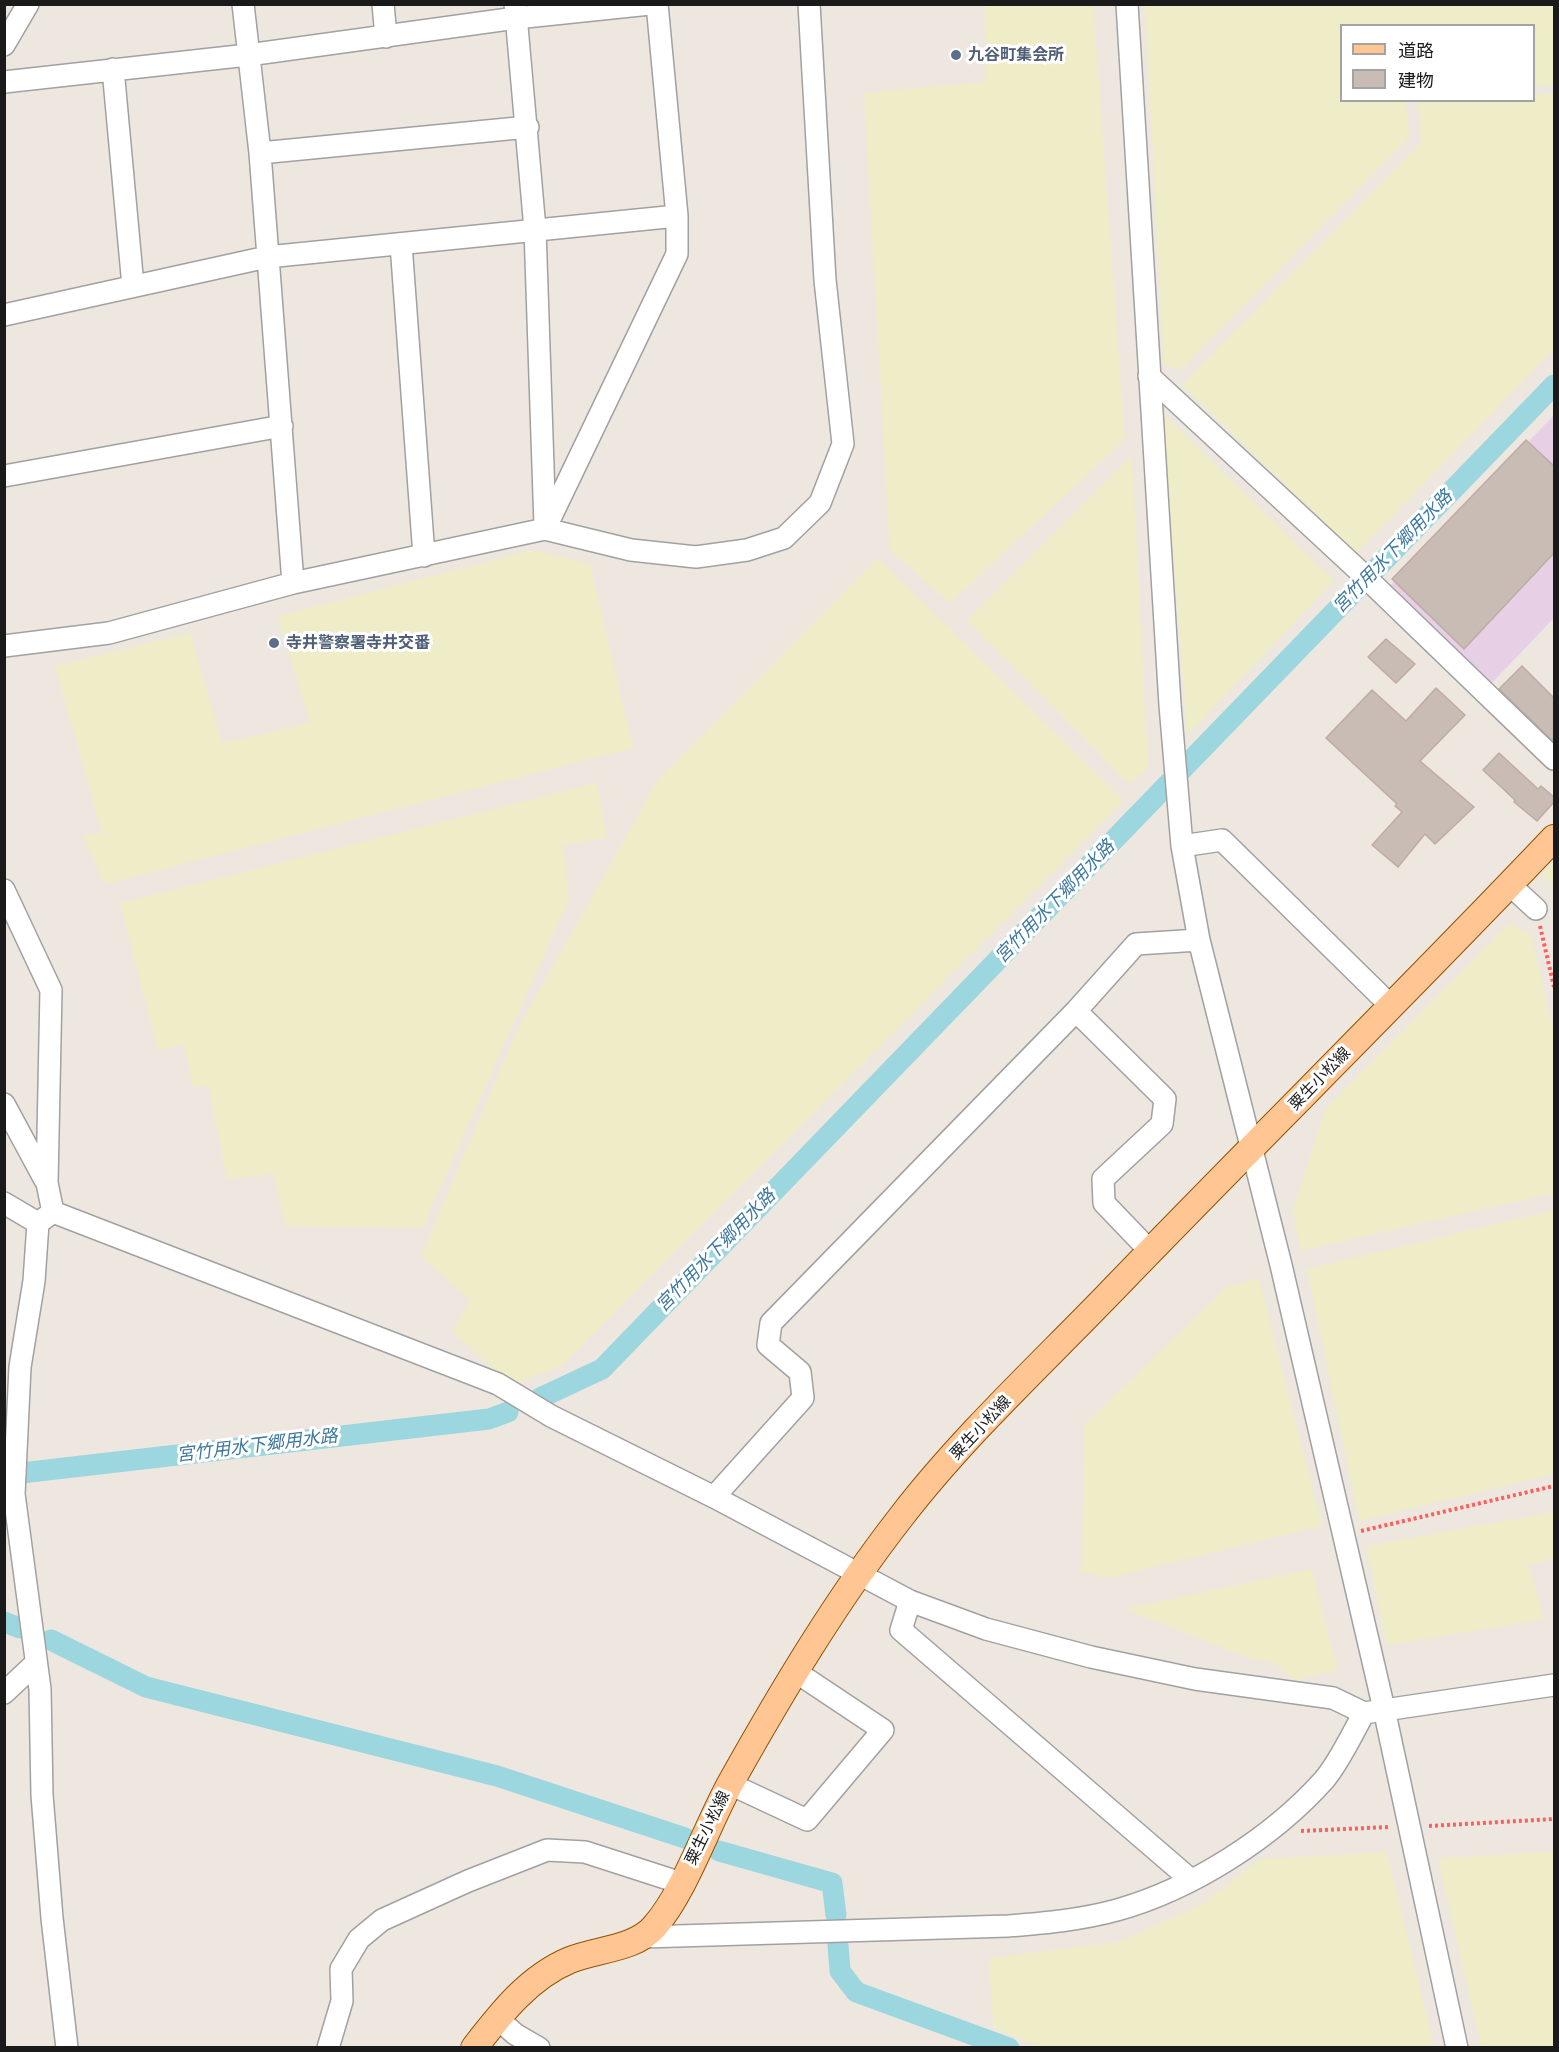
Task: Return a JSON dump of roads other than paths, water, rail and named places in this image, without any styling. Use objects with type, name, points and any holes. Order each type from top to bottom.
[{"type":"main road","name":"粟生小松線","points":[[644,1937],[657,1924],[681,1883],[730,1784],[796,1672],[858,1575],[903,1514],[963,1445],[1554,838]]},
{"type":"main road","points":[[474,2048],[532,1981],[569,1960],[644,1937]]},
{"type":"street","points":[[4,45],[28,4]]},
{"type":"street","points":[[243,4],[260,153],[293,583]]},
{"type":"street","points":[[383,4],[386,37]]},
{"type":"street","points":[[4,82],[386,37],[516,11],[650,4]]},
{"type":"street","points":[[545,530],[677,254],[677,216],[657,4]]},
{"type":"street","points":[[4,646],[109,633],[293,583],[545,530],[632,550],[696,557],[747,550],[784,538],[820,502],[843,444],[825,280],[809,4]]},
{"type":"street","points":[[1127,4],[1170,705],[1182,846],[1199,940],[1252,1149],[1343,1536],[1374,1711],[1410,1827],[1457,2048]]},
{"type":"street","points":[[516,11],[528,127],[535,229],[545,530]]},
{"type":"street","points":[[112,69],[133,286]]},
{"type":"street","points":[[260,153],[528,127]]},
{"type":"street","points":[[4,315],[267,256],[677,216]]},
{"type":"street","points":[[401,244],[424,555]]},
{"type":"street","points":[[1149,376],[1356,568],[1554,759]]},
{"type":"street","points":[[4,476],[282,426]]},
{"type":"street","points":[[1182,846],[1222,840],[1391,1006]]},
{"type":"street","points":[[1510,885],[1536,909]]},
{"type":"street","points":[[4,891],[51,990],[45,1217],[34,1281],[12,1361],[17,1443],[14,1494],[40,1689],[42,1795],[52,1918],[67,2048]]},
{"type":"street","points":[[714,1497],[803,1398],[800,1372],[768,1345],[771,1323],[1076,1011],[1136,944],[1199,940]]},
{"type":"street","points":[[1076,1011],[1165,1099],[1162,1124],[1103,1179],[1104,1203],[1150,1251]]},
{"type":"street","points":[[4,1104],[46,1183]]},
{"type":"street","points":[[4,1203],[498,1384],[550,1416],[714,1497],[858,1575],[910,1601],[986,1629],[1091,1657],[1195,1679],[1334,1698],[1374,1711],[1554,1685]]},
{"type":"street","points":[[910,1601],[902,1630],[1191,1880]]},
{"type":"street","points":[[4,1693],[35,1664]]},
{"type":"street","points":[[730,1784],[807,1820],[883,1730],[796,1672]]},
{"type":"street","points":[[644,1937],[998,1926],[1062,1921],[1117,1910],[1166,1893],[1270,1832],[1325,1779],[1374,1711]]},
{"type":"street","points":[[328,2048],[342,2001],[341,1969],[359,1938],[382,1920],[468,1881],[547,1850],[585,1852],[681,1883]]},
{"type":"street","points":[[497,2019],[515,2034],[539,2048]]},
{"type":"waterway","name":"宮竹用水下郷用水路","points":[[540,1398],[602,1369],[1554,385]]},
{"type":"waterway","name":"宮竹用水下郷用水路","points":[[4,1475],[489,1419],[508,1412]]},
{"type":"waterway","points":[[4,1622],[20,1628]]},
{"type":"waterway","points":[[51,1640],[146,1687],[497,1776],[685,1838]]},
{"type":"waterway","points":[[719,1851],[832,1883],[836,1915]]},
{"type":"waterway","points":[[838,1945],[840,1971],[856,1992],[1009,2048]]},
{"type":"place","name":"九谷町集会所","points":[[956,55]]},
{"type":"place","name":"寺井警察署寺井交番","points":[[274,643]]}]
